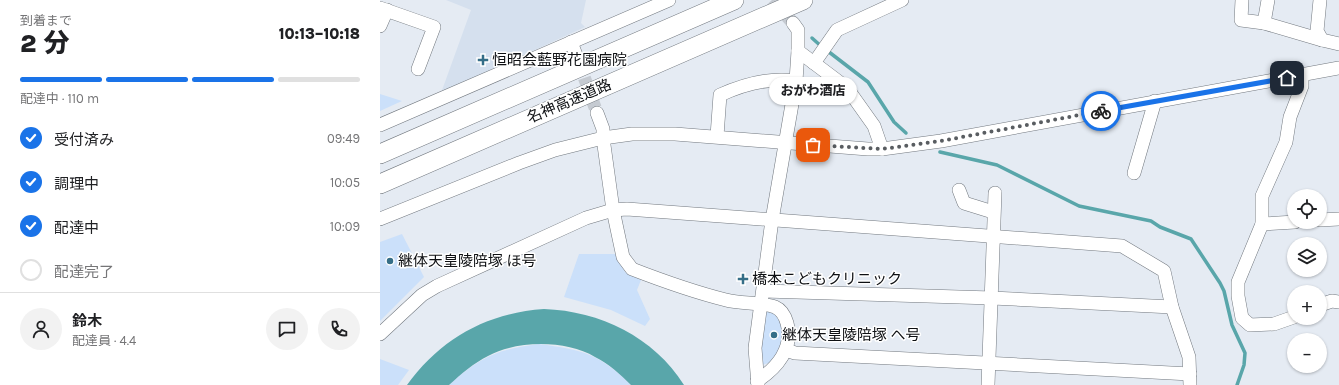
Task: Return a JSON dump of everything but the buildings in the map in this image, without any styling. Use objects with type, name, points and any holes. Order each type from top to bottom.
[{"type":"highway","name":"名神高速道路","points":[[380,154],[734,0]]},
{"type":"highway","name":"名神高速道路","points":[[380,184],[803,0]]},
{"type":"street","points":[[380,125],[669,0]]},
{"type":"street","points":[[815,62],[828,46],[837,30],[902,0]]},
{"type":"street","points":[[1242,0],[1241,20],[1264,23],[1339,44]]},
{"type":"street","points":[[1264,23],[1268,0]]},
{"type":"street","points":[[1320,0],[1317,31],[1322,40]]},
{"type":"street","points":[[380,26],[384,9],[434,27],[418,69]]},
{"type":"street","points":[[758,383],[755,348],[764,292],[772,220],[796,81],[798,30],[793,23]]},
{"type":"street","points":[[571,42],[576,55]]},
{"type":"street","points":[[798,50],[846,88],[874,126],[882,149]]},
{"type":"street","points":[[380,219],[519,163],[555,150],[603,138],[632,134],[717,136],[786,143],[882,149],[941,141],[1339,68]]},
{"type":"street","points":[[1287,319],[1274,324],[1252,326],[1247,324],[1242,318],[1238,296],[1238,282],[1262,224],[1262,196],[1286,142],[1290,117],[1302,86],[1302,76]]},
{"type":"street","points":[[717,136],[720,95],[750,84],[786,80],[796,81]]},
{"type":"street","points":[[1134,173],[1155,101]]},
{"type":"street","points":[[597,113],[603,129],[613,210],[623,257],[632,269],[727,301],[775,307],[784,314],[790,334],[786,350],[774,368],[758,383]]},
{"type":"street","points":[[959,190],[964,203],[993,212]]},
{"type":"street","points":[[988,385],[992,298],[993,212],[995,193]]},
{"type":"street","points":[[380,334],[422,295],[436,286],[586,218],[613,210],[627,209],[993,235],[1122,246],[1164,272],[1172,307],[1189,357],[1190,379],[989,362],[795,353],[786,350]]},
{"type":"street","points":[[1327,220],[1339,219]]},
{"type":"street","points":[[1262,224],[1287,222]]},
{"type":"street","points":[[764,292],[992,298],[1172,307]]},
{"type":"street","points":[[1327,302],[1339,302]]},
{"type":"shaded area","name":"恒昭会藍野花園病院","points":[[446,0],[586,0],[581,23],[585,27],[441,93],[471,10]]},
{"type":"shaded area","points":[[380,94],[402,101],[380,111]]},
{"type":"shaded area","points":[[402,234],[424,277],[380,321],[380,242]]},
{"type":"shaded area","points":[[579,254],[615,254],[625,272],[641,280],[637,290],[650,319],[645,326],[611,310],[564,297]]},
{"type":"shaded area","points":[[544,309],[585,315],[605,321],[624,330],[641,340],[657,353],[672,368],[684,385],[631,385],[610,366],[583,351],[570,347],[542,344],[513,347],[488,356],[468,369],[449,385],[407,385],[420,368],[435,354],[450,341],[467,331],[485,322],[503,316],[523,311]]},
{"type":"shaded area","points":[[765,311],[778,314],[784,337],[775,361],[762,365],[759,348]]},
{"type":"shaded area","points":[[539,344],[567,348],[589,355],[609,366],[631,385],[449,385],[470,367],[490,356],[512,349]]},
{"type":"shaded area","points":[[380,359],[409,370],[398,385],[380,385]]},
{"type":"waterway","points":[[812,38],[822,47]]},
{"type":"waterway","points":[[829,52],[868,82],[894,122],[906,133]]},
{"type":"waterway","points":[[940,152],[997,165],[1079,206],[1151,221],[1160,227],[1191,239],[1224,291],[1232,325],[1245,353],[1244,365],[1237,385]]},
{"type":"tunnel","points":[[772,0],[793,23]]},
{"type":"tunnel","points":[[578,60],[597,113]]},
{"type":"way so far","points":[[813,145],[882,149],[941,141],[1101,111]]},
{"type":"place","name":"恒昭会藍野花園病院","points":[[483,60]]},
{"type":"place","name":"おがわ酒店","points":[[813,145]]},
{"type":"place","name":"継体天皇陵陪塚 ほ号","points":[[390,261]]},
{"type":"place","name":"橋本こどもクリニック","points":[[743,279]]},
{"type":"place","name":"継体天皇陵陪塚 へ号","points":[[774,335]]},
{"type":"route","points":[[1101,111],[1287,78]]}]
